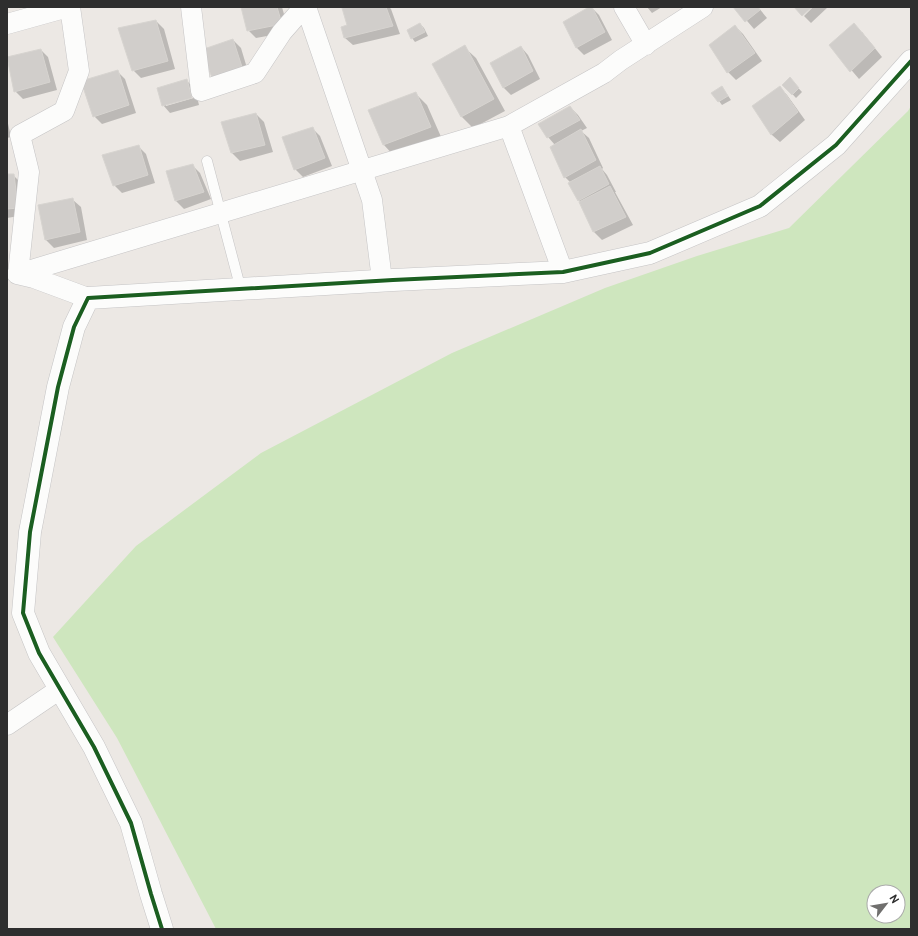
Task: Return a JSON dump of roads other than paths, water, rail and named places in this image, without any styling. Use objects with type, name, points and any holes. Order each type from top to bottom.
[{"type":"street","points":[[7,24],[69,7],[79,71],[64,111],[20,135],[29,172],[12,273]]},
{"type":"street","points":[[191,7],[201,91],[255,72],[282,32],[305,7],[372,200],[382,280]]},
{"type":"street","points":[[624,7],[646,45]]},
{"type":"street","points":[[12,273],[221,213],[509,126],[604,73],[621,60],[703,7]]},
{"type":"street","points":[[12,273],[34,278],[88,298],[241,290],[382,280],[563,272],[650,253],[760,206],[836,145],[911,61]]},
{"type":"street","points":[[509,126],[563,272]]},
{"type":"street","points":[[88,298],[74,327],[58,388],[30,532],[23,613],[40,653],[94,747],[131,823],[150,894],[162,929]]},
{"type":"street","points":[[7,725],[60,690]]},
{"type":"lane","points":[[207,161],[241,290]]}]
